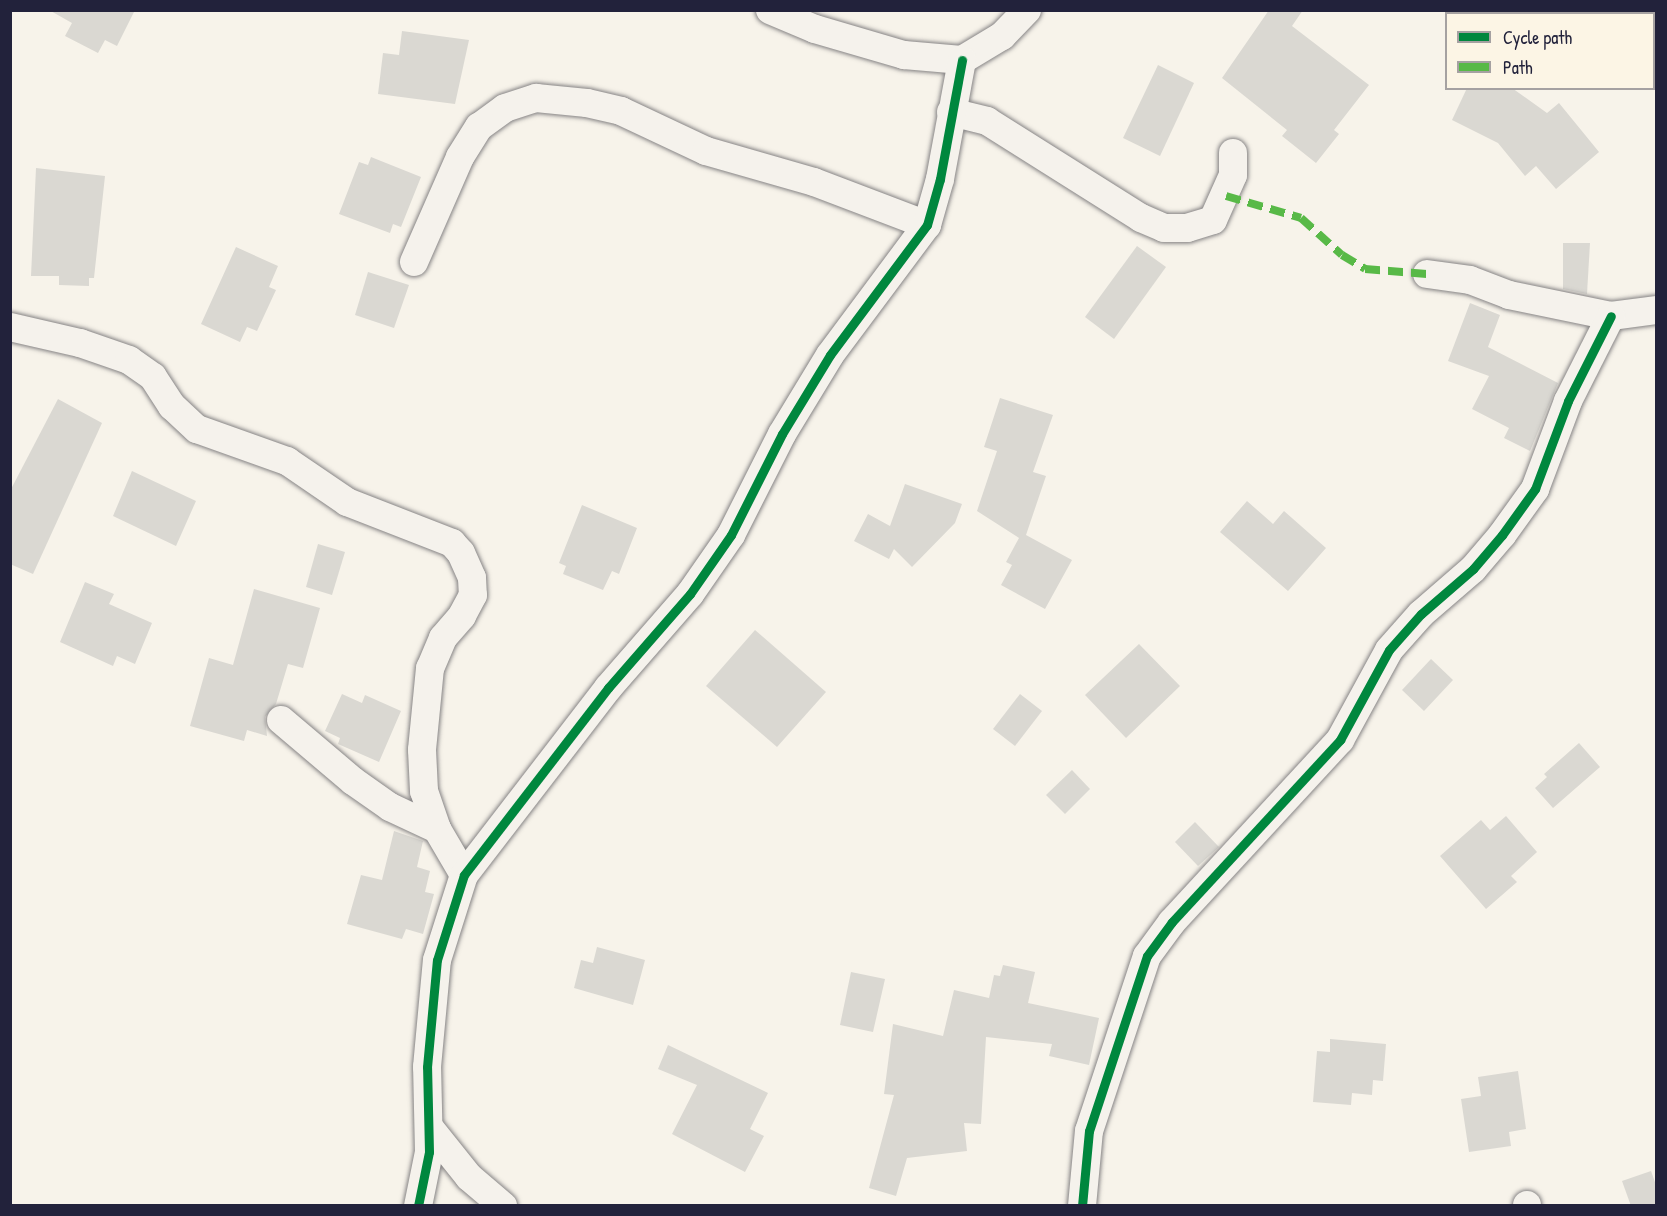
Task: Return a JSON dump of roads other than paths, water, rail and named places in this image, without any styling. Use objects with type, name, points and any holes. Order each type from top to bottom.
[{"type":"street","points":[[771,10],[815,29],[904,55],[962,60],[1002,36],[1027,10]]},
{"type":"street","points":[[418,1206],[429,1152],[427,1067],[437,960],[464,875],[608,688],[690,594],[730,535],[782,434],[830,355],[927,225],[940,179],[962,60]]},
{"type":"street","points":[[414,262],[460,156],[479,127],[506,108],[536,99],[587,103],[621,111],[706,151],[814,182],[927,225]]},
{"type":"street","points":[[951,112],[987,121],[1141,219],[1164,228],[1187,228],[1213,220],[1233,174],[1233,153]]},
{"type":"street","points":[[1427,274],[1470,279],[1509,295],[1611,316],[1656,310]]},
{"type":"street","points":[[1082,1206],[1089,1131],[1147,956],[1172,922],[1340,740],[1389,650],[1421,614],[1473,569],[1502,535],[1535,489],[1568,401],[1611,316]]},
{"type":"street","points":[[10,327],[80,342],[129,360],[153,377],[172,406],[197,429],[287,461],[347,502],[452,543],[461,553],[472,578],[473,595],[462,616],[443,638],[430,668],[425,705],[424,791],[437,829],[464,875]]},
{"type":"street","points":[[281,720],[353,782],[390,807],[437,829]]},
{"type":"street","points":[[429,1127],[469,1177],[503,1206]]}]
